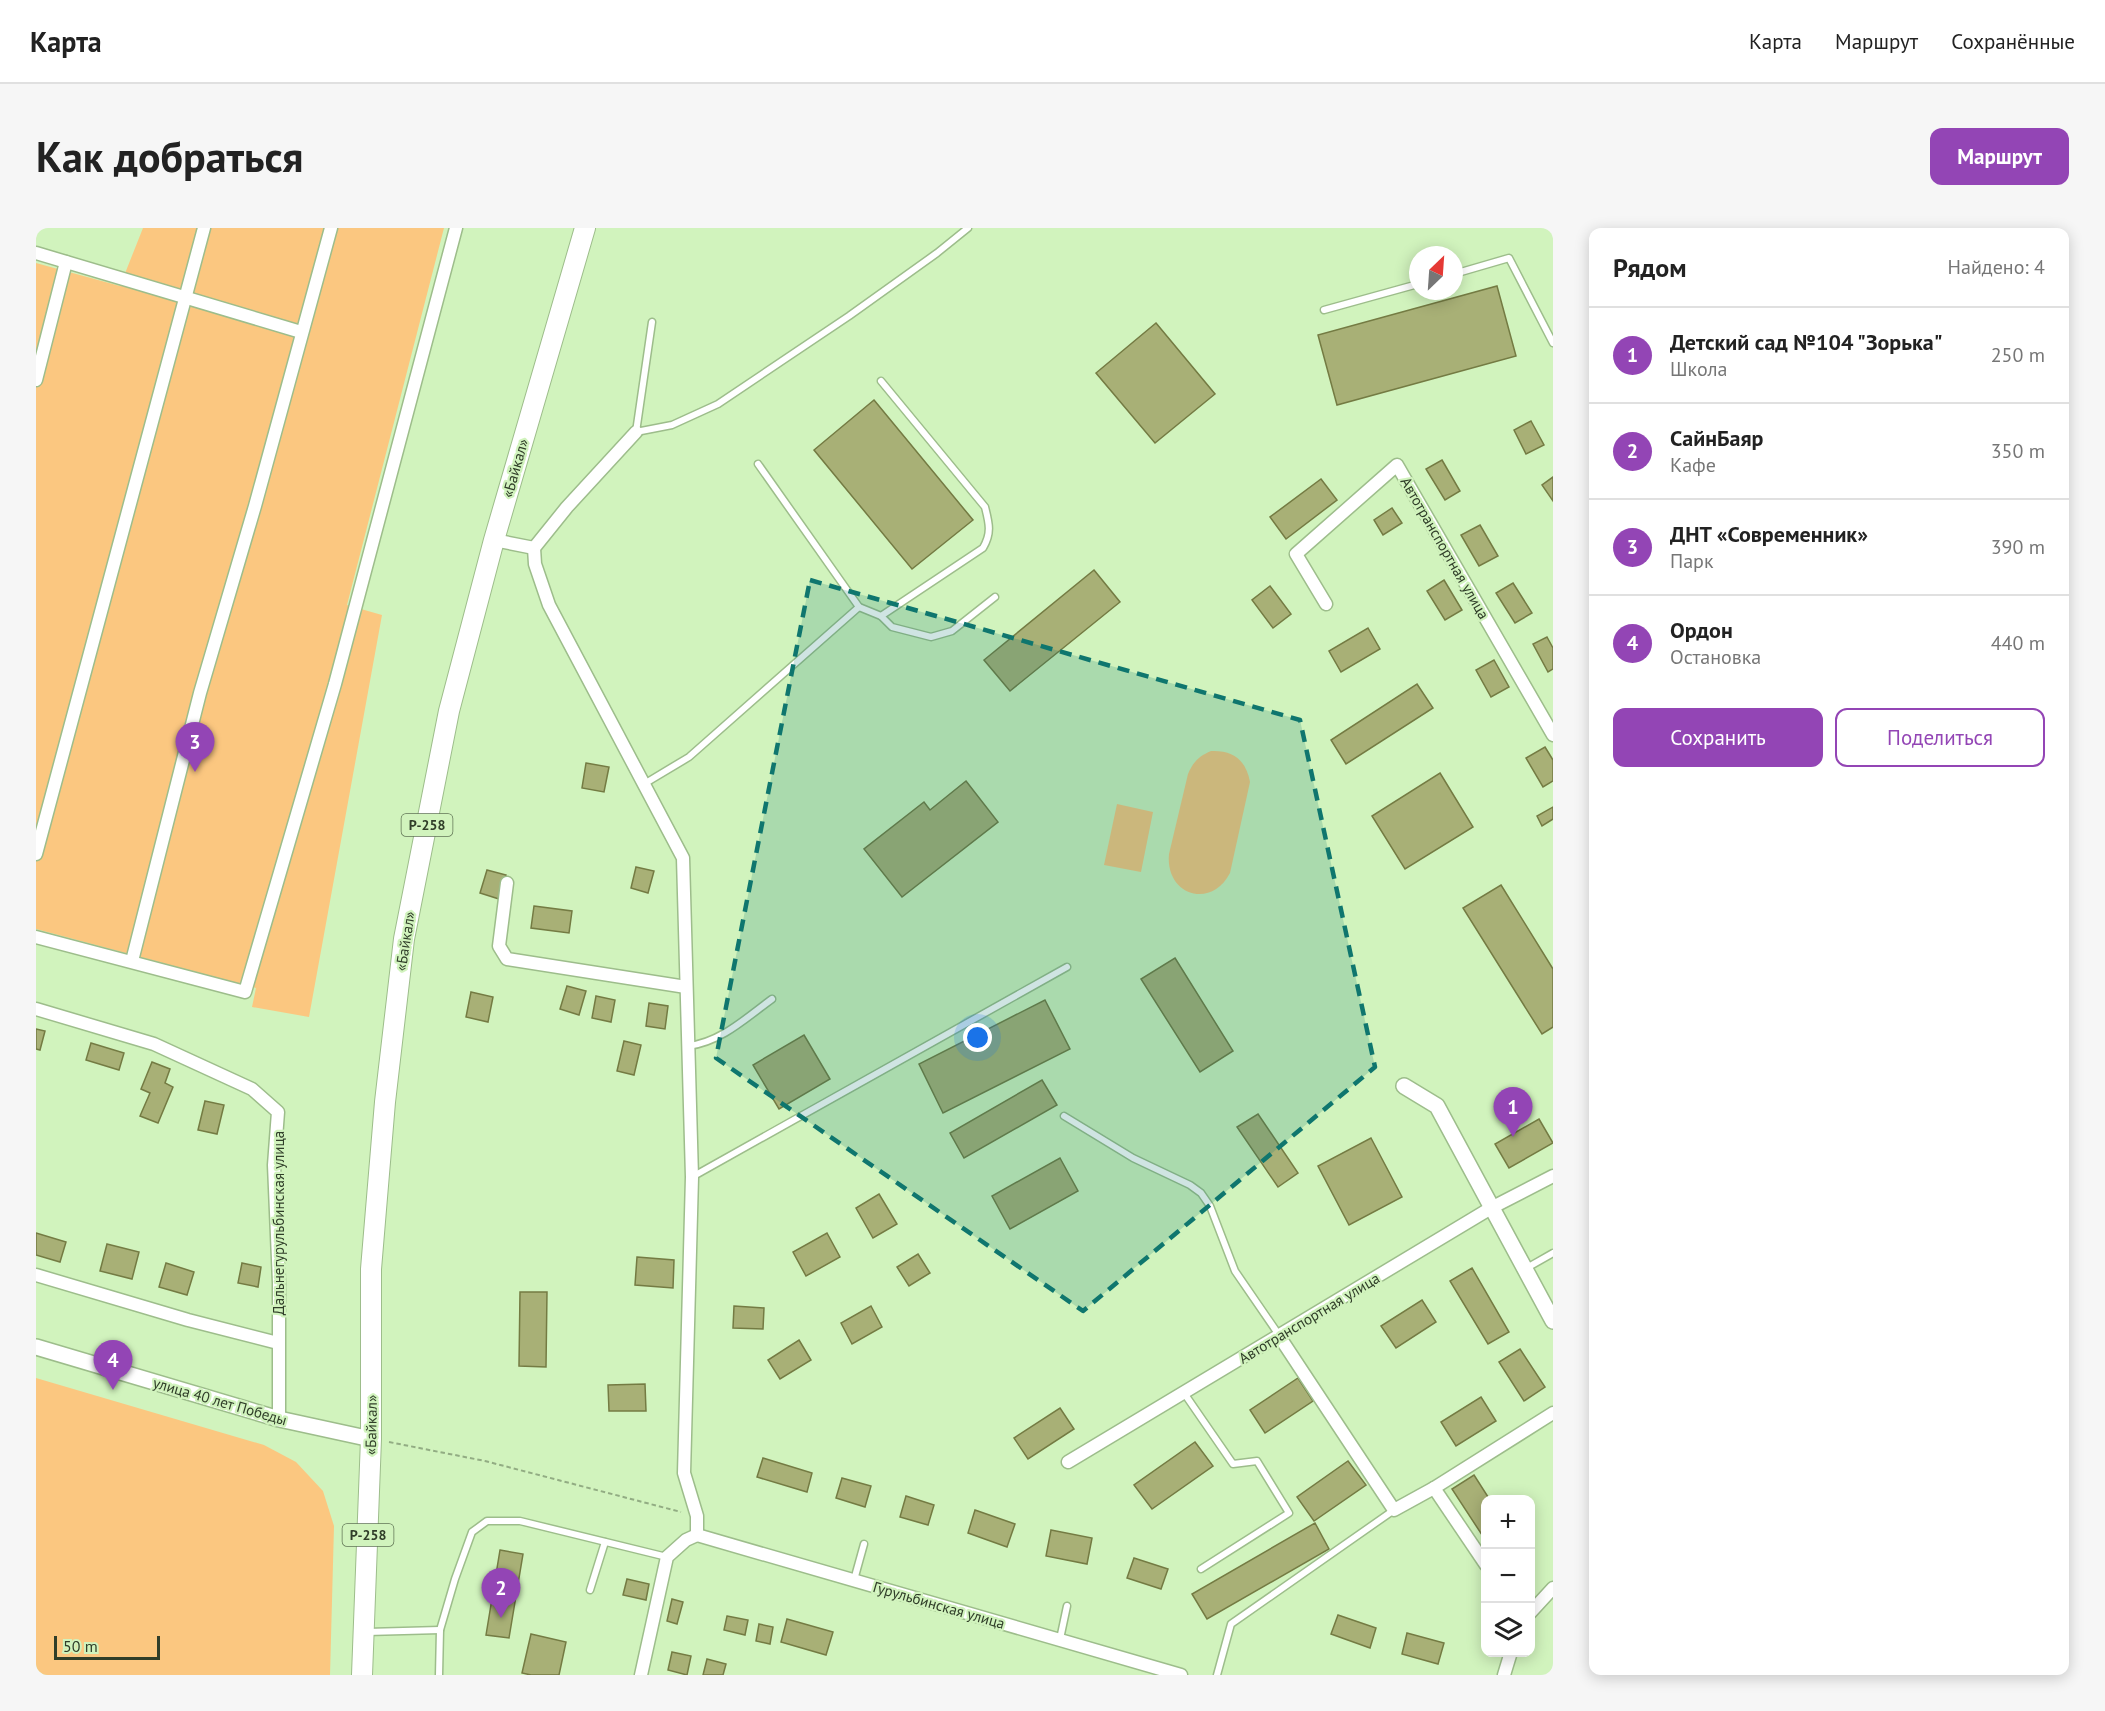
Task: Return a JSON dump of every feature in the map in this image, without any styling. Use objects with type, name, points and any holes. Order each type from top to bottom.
[{"type":"highway","name":"«Байкал»","points":[[362,1675],[371,1439],[371,1269],[385,1102],[404,939],[449,711],[494,540],[585,228]]},
{"type":"street","points":[[36,854],[204,228]]},
{"type":"street","points":[[132,961],[200,693],[255,506],[331,228]]},
{"type":"street","points":[[36,937],[245,992],[335,684],[456,228]]},
{"type":"street","points":[[36,253],[301,333]]},
{"type":"street","points":[[36,380],[66,262]]},
{"type":"street","points":[[636,432],[567,507],[534,548],[535,564],[549,605],[683,858],[692,1177],[684,1473],[697,1516],[697,1535],[686,1539],[667,1557],[641,1675]]},
{"type":"street","name":"Автотранспортная улица","points":[[1326,604],[1296,554],[1397,465],[1553,735]]},
{"type":"street","points":[[494,540],[534,548]]},
{"type":"street","points":[[507,883],[498,946],[507,959],[686,987]]},
{"type":"street","name":"Дальнегурульбинская улица","points":[[36,1009],[154,1044],[252,1089],[278,1112],[274,1165],[279,1283],[279,1419]]},
{"type":"street","points":[[1404,1086],[1437,1106],[1553,1321]]},
{"type":"street","name":"Автотранспортная улица","points":[[1068,1462],[1491,1208],[1553,1176]]},
{"type":"street","points":[[36,1275],[188,1320],[278,1343]]},
{"type":"street","points":[[1279,1336],[1394,1510],[1434,1488],[1553,1413]]},
{"type":"street","name":"улица 40 лет Победы","points":[[36,1347],[279,1419],[371,1439]]},
{"type":"street","points":[[1434,1488],[1481,1559]]},
{"type":"street","name":"Гурульбинская улица","points":[[697,1535],[1181,1675]]},
{"type":"street","points":[[1535,1607],[1553,1587]]},
{"type":"street","points":[[1504,1675],[1510,1657]]},
{"type":"lane","points":[[652,322],[636,432],[672,425],[718,404],[849,316],[968,228]]},
{"type":"lane","points":[[1463,271],[1509,258],[1553,343]]},
{"type":"lane","points":[[1324,310],[1409,286]]},
{"type":"lane","points":[[881,381],[985,507],[990,525],[990,537],[983,548],[881,616]]},
{"type":"lane","points":[[758,464],[859,608],[881,616],[892,627],[931,638],[952,631],[995,597]]},
{"type":"lane","points":[[644,784],[689,757],[859,608]]},
{"type":"lane","points":[[692,1177],[1067,967]]},
{"type":"lane","points":[[688,1046],[717,1038],[772,999]]},
{"type":"lane","points":[[1064,1116],[1133,1158],[1190,1185],[1201,1193],[1210,1206],[1235,1271],[1279,1336]]},
{"type":"lane","points":[[1525,1269],[1553,1253]]},
{"type":"lane","points":[[1184,1393],[1233,1464],[1257,1461],[1288,1513],[1201,1569]]},
{"type":"lane","points":[[1217,1675],[1231,1624],[1394,1510]]},
{"type":"lane","points":[[439,1675],[440,1630],[472,1532],[487,1521],[520,1521],[667,1557]]},
{"type":"lane","points":[[590,1590],[605,1542]]},
{"type":"lane","points":[[854,1580],[864,1544]]},
{"type":"lane","points":[[1060,1639],[1067,1606]]},
{"type":"lane","points":[[364,1632],[440,1630]]},
{"type":"path","points":[[371,1439],[485,1461],[697,1516]]},
{"type":"highlighted area","points":[[810,580],[1300,720],[1375,1067],[1083,1311],[716,1058]]},
{"type":"shaded area","points":[[143,228],[444,228],[347,605],[382,615],[309,1017],[252,1007],[256,988],[36,929],[36,263],[120,286]]},
{"type":"shaded area","points":[[1211,751],[1226,752],[1237,758],[1242,762],[1250,782],[1230,873],[1222,884],[1212,891],[1201,894],[1191,893],[1182,888],[1174,879],[1169,854],[1188,774],[1197,760]]},
{"type":"shaded area","points":[[1117,804],[1153,812],[1141,872],[1104,865]]},
{"type":"shaded area","points":[[36,1378],[264,1445],[296,1462],[323,1491],[334,1526],[330,1675],[36,1675]]},
{"type":"building","points":[[1497,286],[1516,356],[1337,405],[1318,335],[1446,300],[1463,300],[1463,295]]},
{"type":"building","points":[[1156,323],[1215,394],[1155,443],[1096,373]]},
{"type":"building","points":[[874,400],[973,520],[912,569],[814,450]]},
{"type":"building","points":[[1531,421],[1544,445],[1526,454],[1514,430]]},
{"type":"building","points":[[1442,460],[1460,491],[1445,500],[1426,469]]},
{"type":"building","points":[[1553,477],[1553,501],[1542,485]]},
{"type":"building","points":[[1321,479],[1337,500],[1286,539],[1270,517]]},
{"type":"building","points":[[1392,508],[1402,523],[1383,535],[1374,520]]},
{"type":"building","points":[[1480,525],[1498,556],[1479,566],[1461,535]]},
{"type":"building","points":[[1094,570],[1120,602],[1010,691],[984,660]]},
{"type":"building","points":[[1444,580],[1462,610],[1445,620],[1427,591]]},
{"type":"building","points":[[1513,583],[1532,613],[1515,623],[1496,593]]},
{"type":"building","points":[[1270,586],[1291,614],[1273,628],[1252,600]]},
{"type":"building","points":[[1368,628],[1380,649],[1341,672],[1329,651]]},
{"type":"building","points":[[1547,637],[1553,648],[1553,669],[1548,672],[1533,644]]},
{"type":"building","points":[[1494,660],[1509,687],[1491,697],[1476,670]]},
{"type":"building","points":[[1417,684],[1433,708],[1346,764],[1331,740]]},
{"type":"building","points":[[1545,747],[1553,760],[1553,781],[1543,787],[1526,758]]},
{"type":"building","points":[[586,763],[609,767],[604,792],[582,788]]},
{"type":"building","points":[[1440,773],[1473,827],[1405,869],[1372,816]]},
{"type":"building","points":[[966,781],[998,822],[902,897],[864,849],[924,802],[930,810]]},
{"type":"building","points":[[1553,807],[1553,819],[1542,826],[1537,816]]},
{"type":"building","points":[[636,867],[654,871],[648,893],[631,888]]},
{"type":"building","points":[[487,870],[506,875],[499,899],[480,893]]},
{"type":"building","points":[[1501,885],[1553,969],[1553,1027],[1542,1034],[1463,908]]},
{"type":"building","points":[[534,906],[572,911],[569,933],[531,928]]},
{"type":"building","points":[[1175,958],[1233,1051],[1200,1072],[1141,979]]},
{"type":"building","points":[[567,986],[586,991],[579,1015],[560,1009]]},
{"type":"building","points":[[471,992],[493,997],[488,1022],[466,1017]]},
{"type":"building","points":[[596,996],[615,1000],[611,1022],[592,1018]]},
{"type":"building","points":[[1045,1000],[1070,1049],[943,1113],[919,1064]]},
{"type":"building","points":[[649,1003],[668,1006],[665,1029],[646,1026]]},
{"type":"building","points":[[36,1029],[45,1031],[40,1050],[36,1049]]},
{"type":"building","points":[[804,1035],[830,1079],[779,1109],[753,1065]]},
{"type":"building","points":[[624,1041],[641,1045],[634,1075],[617,1071]]},
{"type":"building","points":[[91,1043],[124,1053],[119,1070],[86,1060]]},
{"type":"building","points":[[152,1062],[170,1069],[165,1083],[173,1087],[158,1123],[140,1116],[150,1093],[141,1089]]},
{"type":"building","points":[[1042,1080],[1057,1105],[964,1158],[950,1133]]},
{"type":"building","points":[[205,1101],[224,1105],[217,1134],[198,1130]]},
{"type":"building","points":[[1258,1114],[1298,1173],[1278,1187],[1237,1127]]},
{"type":"building","points":[[1539,1119],[1553,1143],[1509,1168],[1495,1144]]},
{"type":"building","points":[[1371,1138],[1402,1197],[1349,1225],[1318,1166]]},
{"type":"building","points":[[1060,1158],[1078,1191],[1010,1229],[992,1196]]},
{"type":"building","points":[[879,1194],[897,1224],[873,1238],[856,1208]]},
{"type":"building","points":[[36,1233],[66,1242],[60,1262],[36,1255]]},
{"type":"building","points":[[827,1233],[840,1257],[806,1276],[793,1252]]},
{"type":"building","points":[[107,1244],[139,1252],[132,1279],[100,1271]]},
{"type":"building","points":[[918,1254],[930,1273],[909,1286],[897,1267]]},
{"type":"building","points":[[637,1257],[674,1260],[673,1288],[635,1285]]},
{"type":"building","points":[[166,1263],[194,1272],[187,1295],[159,1287]]},
{"type":"building","points":[[242,1263],[261,1267],[258,1287],[238,1283]]},
{"type":"building","points":[[1472,1268],[1509,1332],[1488,1344],[1450,1281]]},
{"type":"building","points":[[520,1292],[547,1292],[546,1367],[519,1366]]},
{"type":"building","points":[[1422,1300],[1436,1322],[1396,1348],[1381,1326]]},
{"type":"building","points":[[734,1306],[764,1308],[763,1329],[733,1328]]},
{"type":"building","points":[[871,1306],[882,1327],[852,1344],[841,1323]]},
{"type":"building","points":[[799,1340],[811,1360],[780,1379],[768,1360]]},
{"type":"building","points":[[1520,1349],[1545,1387],[1524,1401],[1499,1362]]},
{"type":"building","points":[[1298,1378],[1313,1401],[1265,1433],[1250,1410]]},
{"type":"building","points":[[645,1384],[646,1411],[609,1411],[608,1385]]},
{"type":"building","points":[[1481,1397],[1496,1421],[1456,1446],[1441,1422]]},
{"type":"building","points":[[1060,1408],[1074,1429],[1028,1459],[1014,1438]]},
{"type":"building","points":[[1195,1442],[1213,1466],[1152,1509],[1134,1485]]},
{"type":"building","points":[[763,1458],[812,1473],[807,1492],[757,1477]]},
{"type":"building","points":[[1348,1461],[1366,1485],[1314,1521],[1297,1497]]},
{"type":"building","points":[[1474,1475],[1487,1495],[1481,1495],[1481,1533],[1452,1489]]},
{"type":"building","points":[[842,1478],[871,1486],[865,1507],[836,1498]]},
{"type":"building","points":[[906,1496],[934,1505],[928,1525],[900,1517]]},
{"type":"building","points":[[975,1510],[1015,1524],[1007,1547],[968,1533]]},
{"type":"building","points":[[1315,1523],[1329,1549],[1207,1619],[1192,1594]]},
{"type":"building","points":[[1051,1530],[1092,1538],[1087,1564],[1046,1556]]},
{"type":"building","points":[[500,1550],[523,1554],[509,1638],[486,1635]]},
{"type":"building","points":[[1134,1558],[1168,1569],[1161,1589],[1127,1578]]},
{"type":"building","points":[[627,1579],[649,1584],[646,1600],[623,1595]]},
{"type":"building","points":[[672,1599],[683,1602],[677,1624],[667,1621]]},
{"type":"building","points":[[1338,1615],[1376,1628],[1370,1648],[1331,1634]]},
{"type":"building","points":[[727,1616],[748,1620],[745,1635],[724,1630]]},
{"type":"building","points":[[787,1619],[833,1632],[826,1655],[781,1642]]},
{"type":"building","points":[[759,1624],[773,1627],[770,1644],[756,1641]]},
{"type":"building","points":[[1407,1633],[1444,1643],[1438,1664],[1402,1654]]},
{"type":"building","points":[[531,1634],[566,1642],[559,1675],[522,1673]]},
{"type":"building","points":[[672,1652],[691,1656],[687,1675],[668,1670]]},
{"type":"building","points":[[707,1659],[726,1664],[723,1675],[703,1675]]},
{"type":"place","name":"ДНТ «Современник»","points":[[195,772]]},
{"type":"place","name":"Детский сад №104 \"Зорька\"","points":[[1513,1137]]},
{"type":"place","name":"Ордон","points":[[113,1390]]},
{"type":"place","name":"СайнБаяр","points":[[501,1618]]}]
